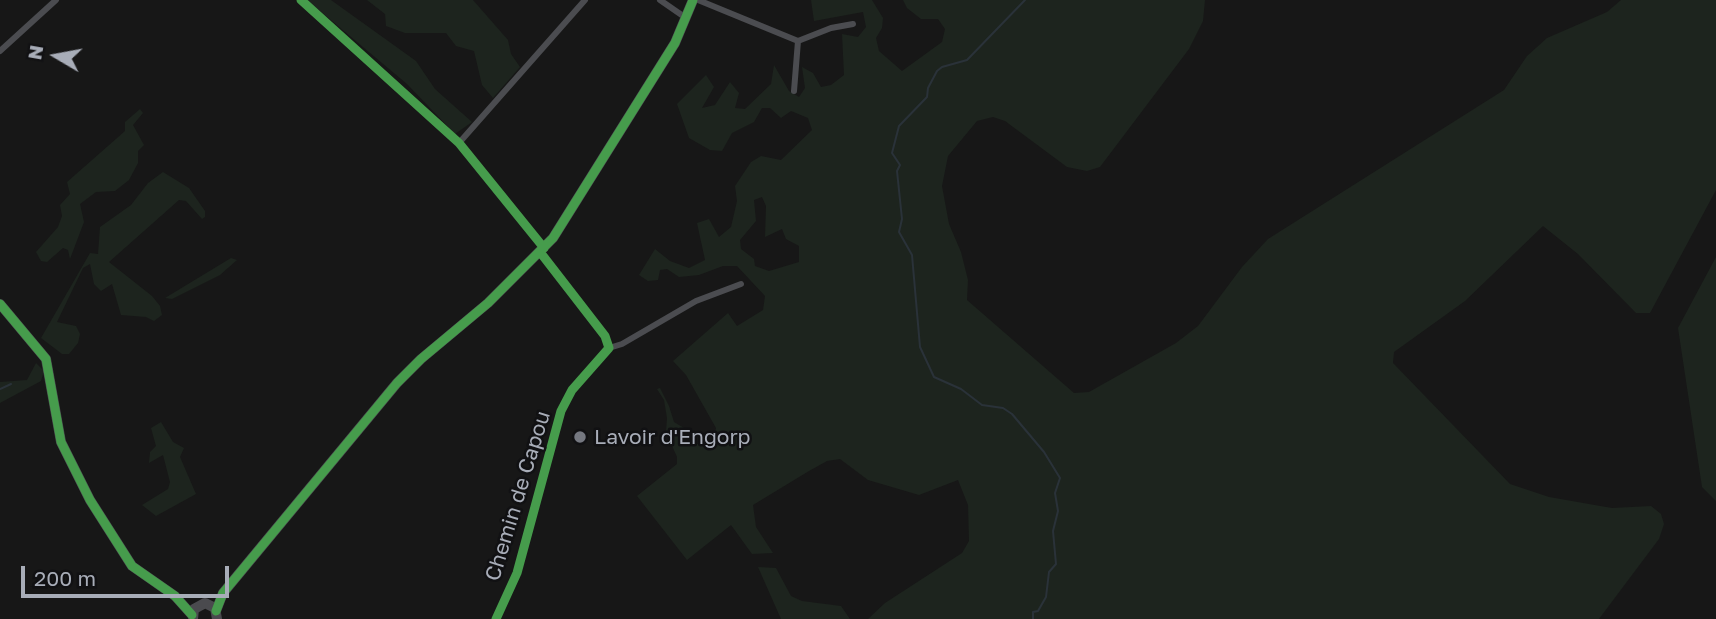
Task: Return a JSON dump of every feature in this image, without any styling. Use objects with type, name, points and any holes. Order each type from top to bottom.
[{"type":"street","points":[[0,51],[56,0]]},
{"type":"street","points":[[301,0],[459,142],[605,336],[609,348],[622,344],[696,300],[727,286],[741,284]]},
{"type":"street","points":[[459,142],[584,0]]},
{"type":"street","points":[[660,0],[686,18]]},
{"type":"street","points":[[0,304],[34,342],[50,368],[58,429],[78,481],[132,566],[175,596],[193,617],[203,604],[223,593],[397,383],[542,250],[561,228],[675,43],[695,0],[798,41],[831,28],[853,24]]},
{"type":"street","points":[[794,92],[798,41]]},
{"type":"street","name":"Chemin de Capou","points":[[496,619],[517,573],[561,411],[572,390],[609,348]]},
{"type":"street","points":[[175,596],[203,604],[218,616],[223,593]]},
{"type":"shaded area","points":[[307,0],[331,0],[416,61],[435,89],[472,122],[455,134],[407,84]]},
{"type":"shaded area","points":[[367,0],[473,0],[508,40],[511,54],[520,67],[493,98],[482,85],[474,51],[456,46],[446,33],[405,33],[386,26],[385,14]]},
{"type":"shaded area","points":[[811,0],[872,0],[883,18],[882,28],[876,38],[879,51],[902,71],[942,42],[945,29],[938,19],[921,19],[907,8],[903,0],[1205,0],[1203,21],[1189,49],[1100,167],[1087,171],[1067,167],[1005,121],[993,117],[977,121],[948,156],[942,186],[949,224],[961,252],[968,280],[967,300],[1074,393],[1089,392],[1176,343],[1198,326],[1242,267],[1268,239],[1504,90],[1527,56],[1547,38],[1607,12],[1621,0],[1716,0],[1716,190],[1650,313],[1636,313],[1578,254],[1543,226],[1465,301],[1394,352],[1393,363],[1510,484],[1549,497],[1612,508],[1651,506],[1661,514],[1664,524],[1659,539],[1599,619],[868,619],[885,603],[962,553],[969,541],[968,505],[958,480],[919,495],[868,480],[840,459],[827,461],[753,505],[756,527],[773,553],[752,554],[731,525],[687,560],[637,496],[677,464],[677,457],[666,432],[664,400],[657,389],[660,388],[674,422],[684,428],[694,443],[712,448],[716,428],[686,375],[673,361],[728,313],[737,326],[763,310],[765,296],[737,266],[723,266],[699,275],[679,277],[667,269],[660,270],[658,280],[648,281],[639,275],[655,249],[670,261],[689,268],[705,260],[697,223],[709,219],[719,237],[731,227],[737,201],[735,186],[751,162],[761,156],[781,160],[812,130],[808,118],[791,111],[781,118],[770,108],[762,108],[754,122],[732,133],[722,151],[710,150],[689,138],[677,104],[706,75],[714,87],[702,108],[715,105],[730,82],[739,93],[735,108],[745,109],[771,84],[774,65],[789,91],[799,97],[805,88],[802,67],[813,73],[821,87],[831,85],[844,75],[842,34],[858,37],[866,27],[863,12],[814,21]],"holes":[[[762,197],[766,206],[765,237],[782,229],[786,239],[799,246],[799,262],[769,271],[755,266],[754,259],[741,249],[740,240],[756,221],[754,200]]]},
{"type":"shaded area","points":[[140,109],[143,113],[133,125],[144,145],[138,151],[138,163],[129,180],[115,191],[96,192],[80,204],[84,222],[70,259],[68,250],[63,248],[47,262],[41,261],[36,252],[58,227],[62,216],[60,205],[70,194],[67,182],[125,131],[125,122]]},
{"type":"shaded area","points":[[163,172],[189,188],[205,211],[205,217],[202,219],[186,201],[179,200],[109,262],[152,296],[160,306],[162,315],[154,321],[146,317],[121,315],[112,284],[101,291],[94,284],[90,264],[83,268],[57,322],[76,326],[80,334],[78,343],[69,354],[62,354],[41,338],[90,253],[98,254],[100,227],[131,205],[148,183]]},
{"type":"shaded area","points":[[1716,257],[1716,501],[1702,487],[1678,328]]},
{"type":"shaded area","points":[[231,258],[237,260],[220,275],[172,299],[165,298]]},
{"type":"shaded area","points":[[36,363],[44,371],[41,381],[0,403],[0,382],[27,380]]},
{"type":"shaded area","points":[[161,422],[173,442],[184,448],[180,457],[196,494],[156,516],[142,505],[168,489],[170,482],[163,455],[149,463],[150,452],[156,446],[151,428]]},
{"type":"shaded area","points":[[758,567],[776,568],[791,596],[802,601],[841,606],[850,619],[781,619]]},
{"type":"waterway","points":[[1025,0],[967,60],[937,71],[928,88],[927,97],[899,126],[892,153],[900,165],[897,171],[902,219],[899,232],[912,255],[920,347],[934,377],[961,389],[982,405],[1003,408],[1012,414],[1044,452],[1060,478],[1055,493],[1058,511],[1053,531],[1056,564],[1049,572],[1046,597],[1038,611],[1033,612],[1033,619]]},
{"type":"waterway","points":[[0,389],[11,384]]},
{"type":"cycle path","points":[[301,0],[459,143],[544,248]]},
{"type":"cycle path","points":[[216,611],[223,593],[397,383],[421,359],[488,303],[553,238],[675,43],[693,0]]},
{"type":"cycle path","points":[[496,619],[517,573],[561,411],[572,390],[609,348],[605,336],[540,252]]},
{"type":"cycle path","points":[[0,304],[46,359],[61,442],[90,500],[132,566],[175,596],[192,615]]},
{"type":"place","name":"Lavoir d'Engorp","points":[[580,437]]}]
